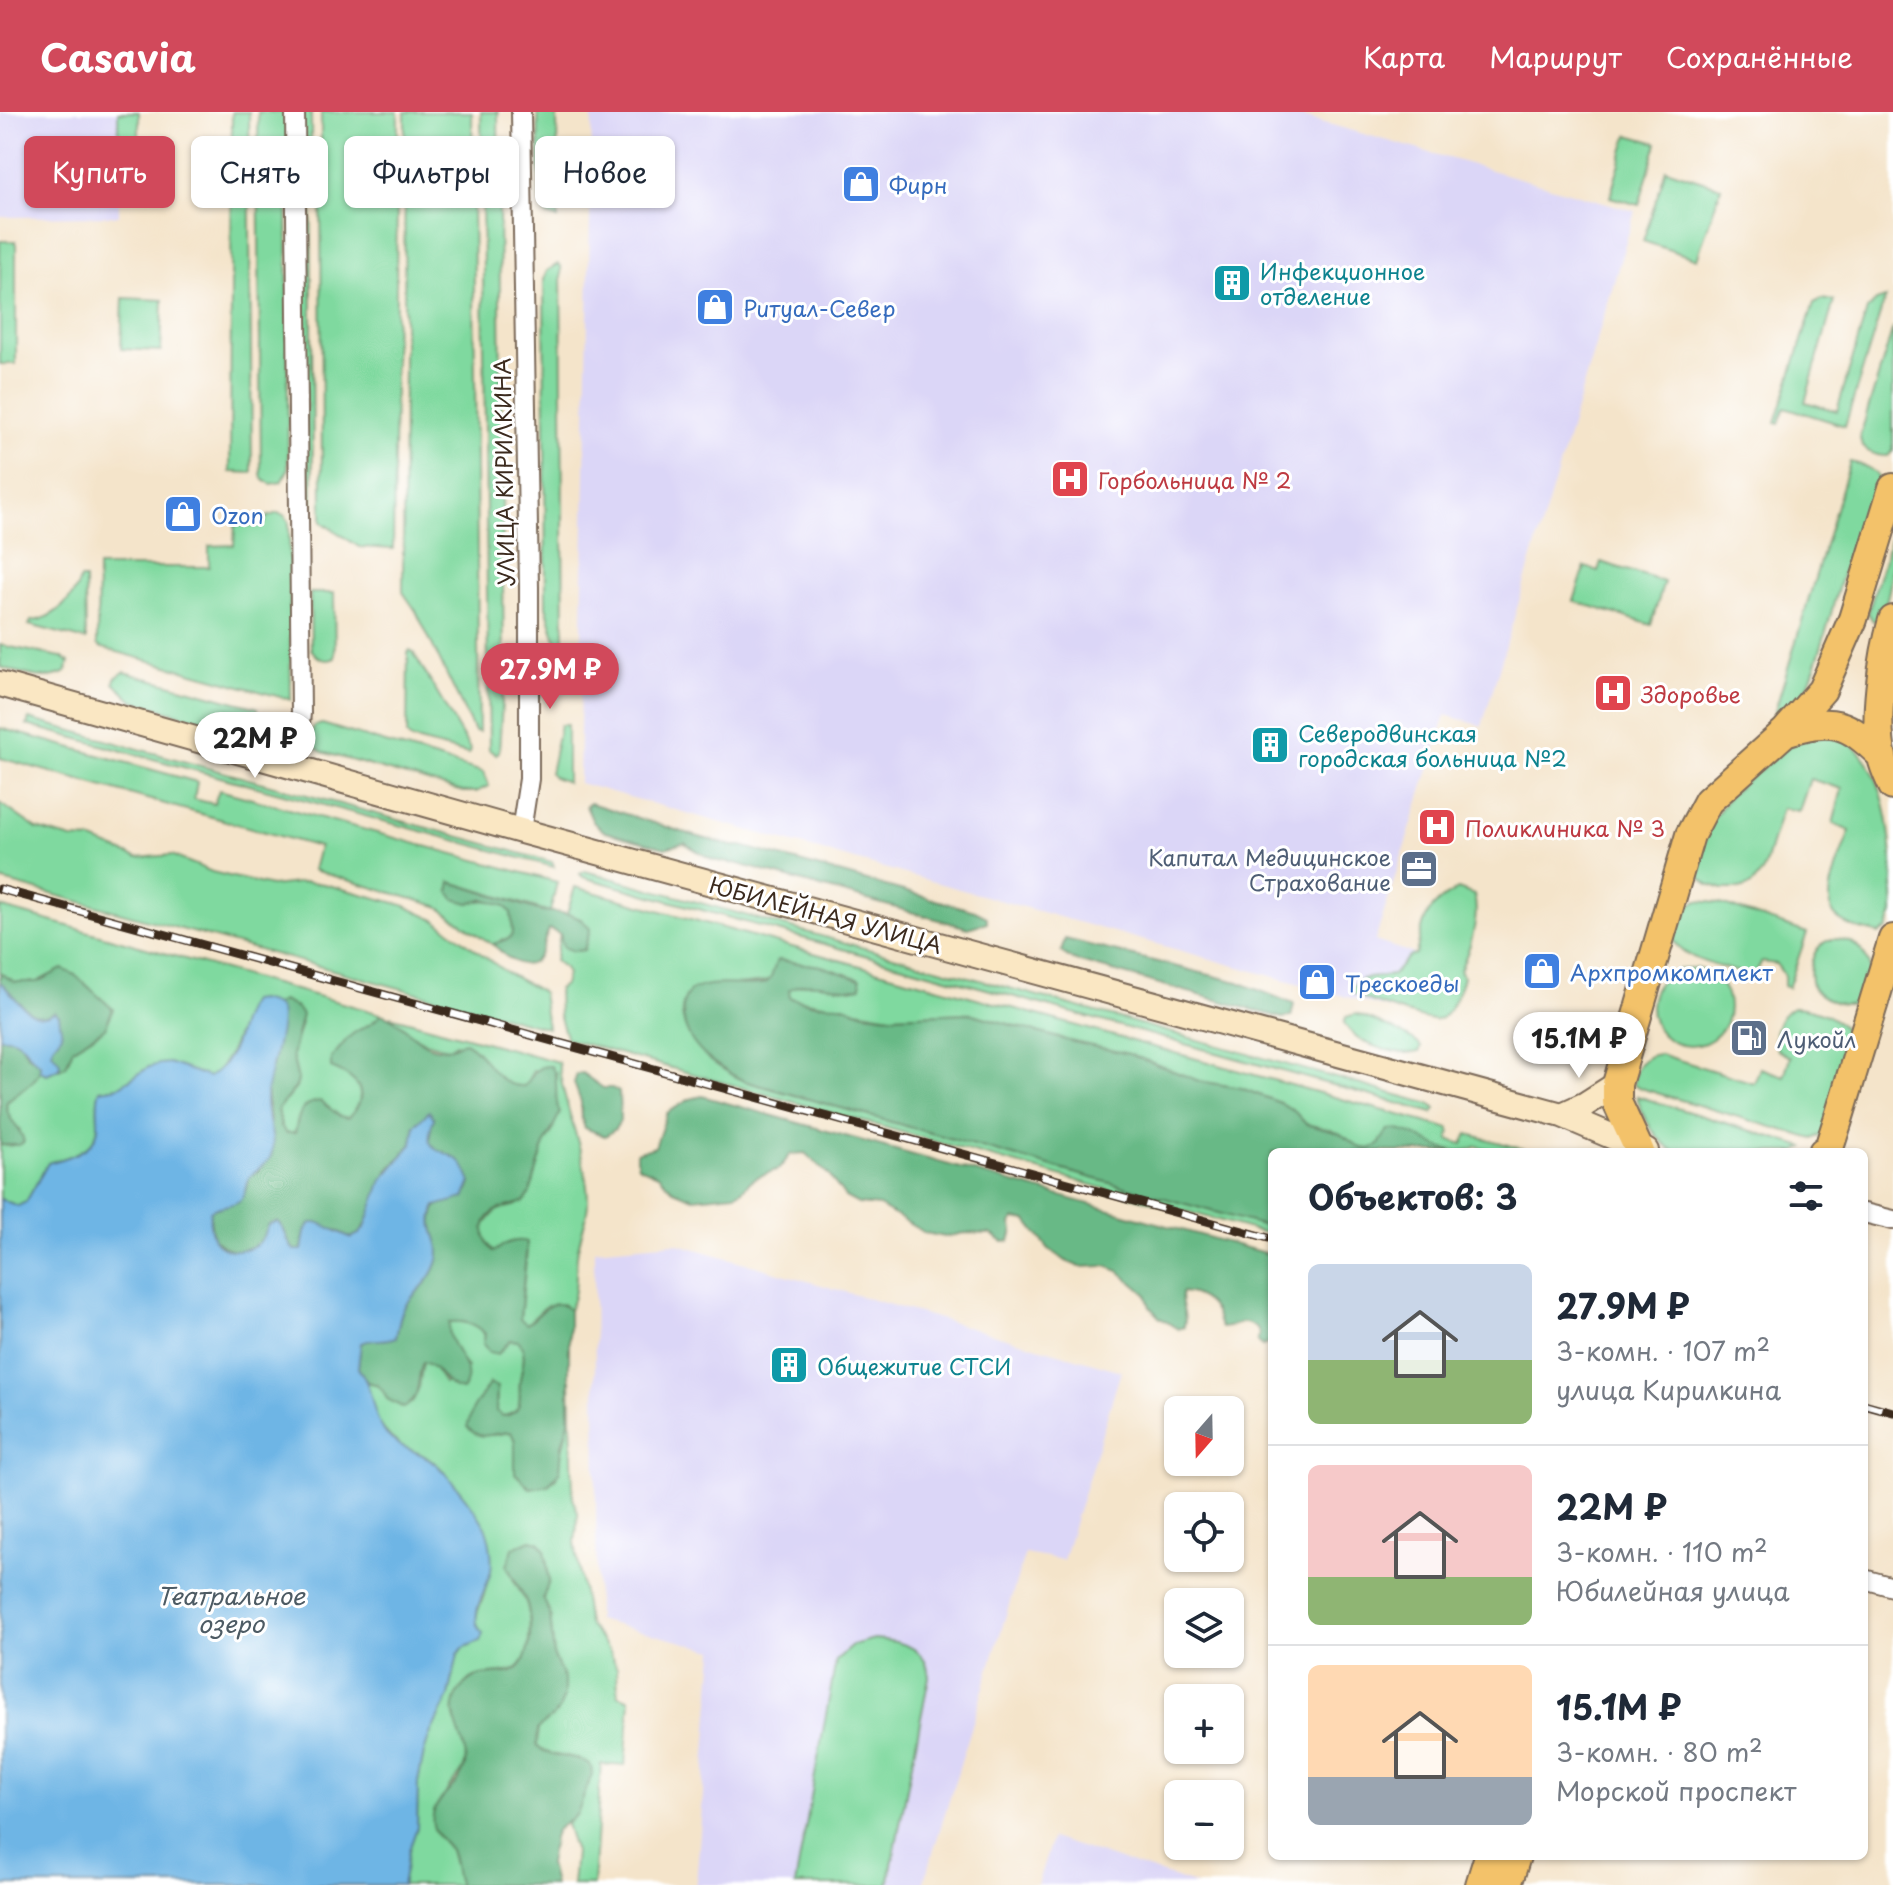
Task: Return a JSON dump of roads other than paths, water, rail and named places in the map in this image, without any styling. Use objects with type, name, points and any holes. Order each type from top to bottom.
[{"type":"main road","points":[[1641,1148],[1617,1102],[1617,1084],[1699,814],[1708,801],[1785,732],[1822,690],[1853,619],[1893,488]]},
{"type":"main road","points":[[1853,619],[1864,631],[1879,635],[1892,625]]},
{"type":"main road","points":[[1892,625],[1882,682],[1879,729],[1882,756],[1893,786]]},
{"type":"main road","name":"ЮБИЛЕЙНАЯ УЛИЦА","points":[[0,684],[521,831],[1562,1115],[1637,1148]]},
{"type":"main road","points":[[1785,732],[1813,723],[1835,724],[1854,732],[1882,756]]},
{"type":"main road","points":[[1828,1148],[1893,939]]},
{"type":"main road","points":[[1562,1115],[1617,1084]]},
{"type":"main road","points":[[1480,1885],[1488,1860]]},
{"type":"main road","points":[[1507,1885],[1515,1860]]},
{"type":"street","points":[[295,112],[301,713],[296,766]]},
{"type":"street","name":"УЛИЦА КИРИЛКИНА","points":[[521,112],[529,779],[521,831]]},
{"type":"street","points":[[1868,1580],[1893,1587]]},
{"type":"water","points":[[0,982],[30,1012],[38,1016],[54,1012],[59,1015],[62,1035],[52,1052],[60,1062],[59,1068],[47,1074],[40,1071],[40,1064],[19,1042],[0,1038]]},
{"type":"water","name":"Театральное озеро","points":[[259,1000],[276,1006],[281,1018],[266,1097],[272,1151],[270,1158],[250,1177],[242,1199],[210,1211],[211,1231],[216,1243],[228,1249],[249,1248],[260,1241],[270,1224],[278,1222],[294,1250],[302,1250],[305,1231],[311,1223],[320,1223],[351,1238],[359,1234],[365,1227],[382,1180],[412,1144],[415,1125],[429,1111],[434,1118],[430,1142],[460,1162],[471,1182],[464,1198],[436,1206],[432,1222],[439,1252],[435,1269],[405,1306],[396,1337],[361,1343],[358,1368],[386,1434],[400,1445],[434,1462],[483,1522],[492,1566],[477,1612],[478,1627],[483,1633],[480,1641],[463,1648],[458,1654],[449,1696],[424,1752],[418,1782],[417,1827],[402,1885],[0,1885],[0,1199],[18,1206],[26,1202],[48,1163],[74,1155],[89,1146],[97,1132],[100,1090],[118,1087],[159,1064],[169,1063],[209,1077],[227,1059],[245,1010],[251,1001]]},
{"type":"railway","points":[[0,889],[1268,1238]]},
{"type":"railway","points":[[1868,1405],[1893,1412]]},
{"type":"place","name":"Фирн","points":[[861,184]]},
{"type":"place","name":"Инфекционное отделение","points":[[1232,283]]},
{"type":"place","name":"Ритуал-Север","points":[[715,307]]},
{"type":"place","name":"Горбольница № 2","points":[[1070,479]]},
{"type":"place","name":"Ozon","points":[[183,514]]},
{"type":"place","name":"Здоровье","points":[[1613,693]]},
{"type":"place","name":"Северодвинская городская больница №2","points":[[1270,745]]},
{"type":"place","name":"Поликлиника № 3","points":[[1437,827]]},
{"type":"place","name":"Капитал Медицинское Страхование","points":[[1419,869]]},
{"type":"place","name":"Архпромкомплект","points":[[1542,971]]},
{"type":"place","name":"Трескоеды","points":[[1317,982]]},
{"type":"place","name":"Лукойл","points":[[1749,1038]]},
{"type":"place","name":"Общежитие СТСИ","points":[[789,1365]]}]
